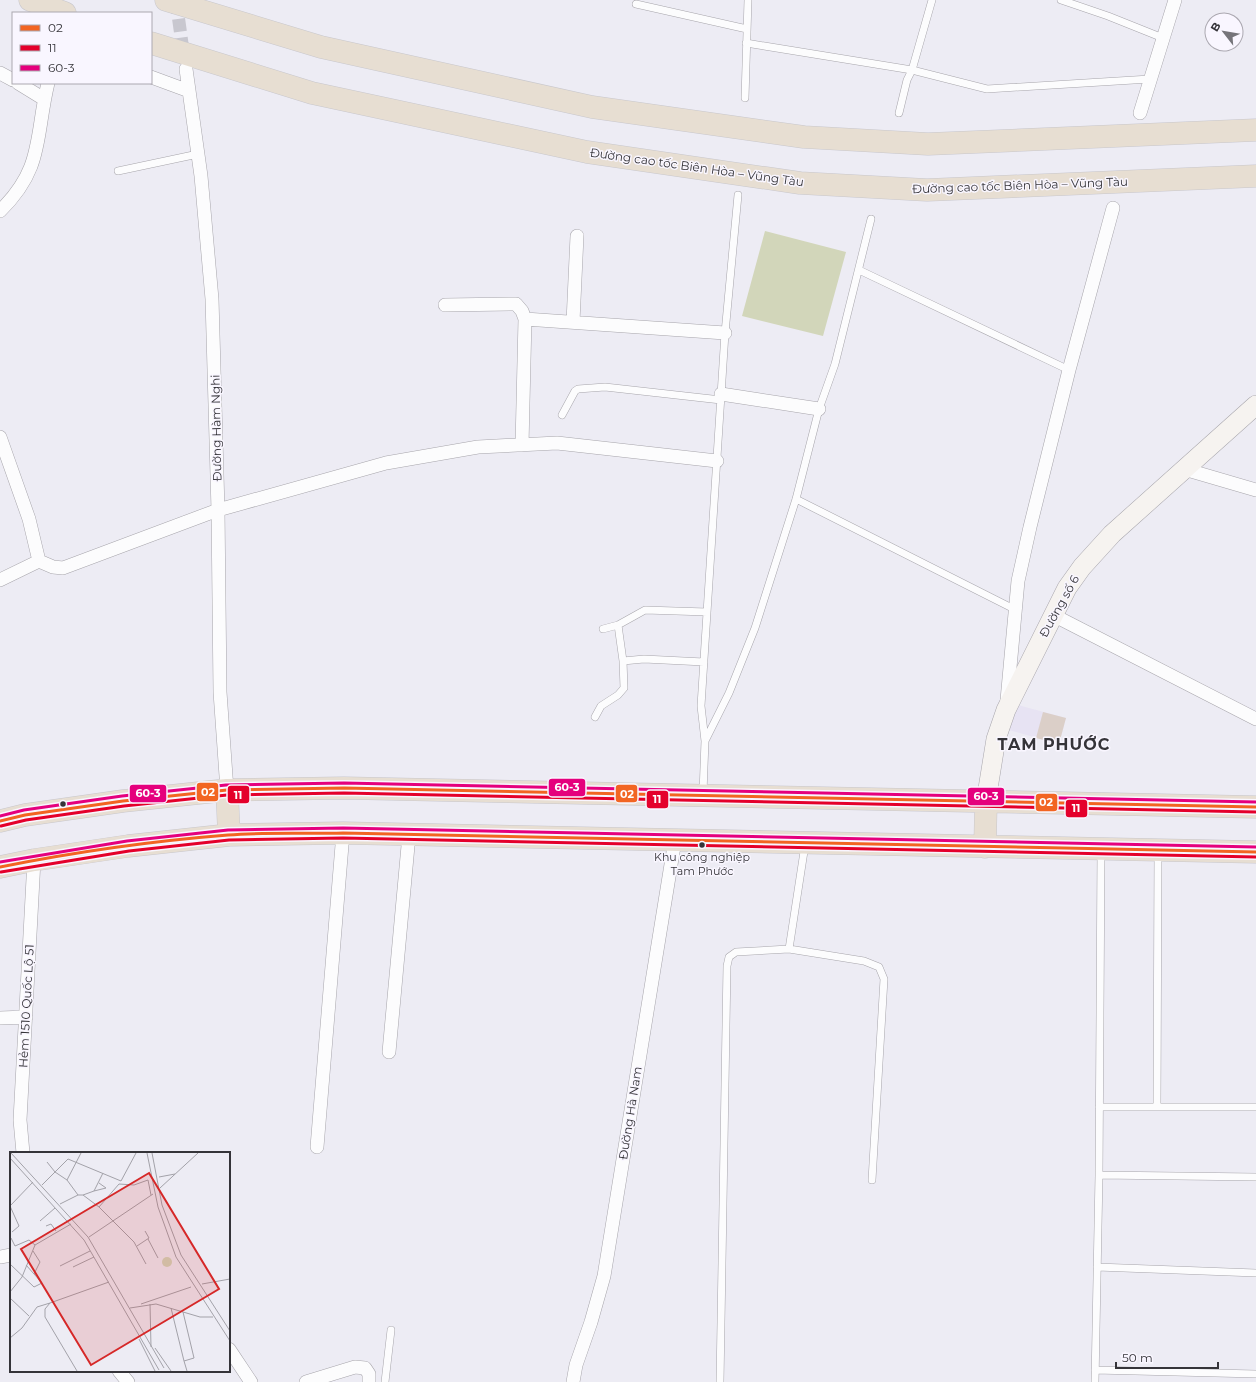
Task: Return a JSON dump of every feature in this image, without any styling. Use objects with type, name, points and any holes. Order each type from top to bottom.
[{"type":"highway","points":[[30,0],[62,12]]},
{"type":"highway","points":[[166,0],[321,47],[592,107],[804,137],[928,144],[1256,130]]},
{"type":"highway","name":"Đường cao tốc Biên Hòa – Vũng Tàu","points":[[152,43],[312,93],[587,152],[800,183],[927,190],[1256,176]]},
{"type":"highway","points":[[0,821],[26,815],[123,801],[227,790],[344,788],[1256,807]]},
{"type":"highway","points":[[227,790],[229,835]]},
{"type":"highway","points":[[984,847],[986,801]]},
{"type":"highway","points":[[0,867],[34,860],[128,846],[229,835],[343,833],[1256,852]]},
{"type":"highway","points":[[1185,851],[1256,868]]},
{"type":"street","points":[[1140,113],[1175,0]]},
{"type":"street","name":"Đường Hàm Nghi","points":[[186,68],[198,154],[212,299],[218,510],[220,692],[227,790]]},
{"type":"street","points":[[152,77],[189,91]]},
{"type":"street","points":[[20,84],[44,99]]},
{"type":"street","points":[[0,211],[11,200],[28,176],[37,152],[44,99],[48,84]]},
{"type":"street","points":[[1006,710],[1018,581],[1069,370],[1113,208]]},
{"type":"street","points":[[572,322],[577,236]]},
{"type":"street","points":[[444,305],[516,304],[522,311],[525,319],[522,445]]},
{"type":"street","points":[[525,319],[725,333]]},
{"type":"street","points":[[721,397],[819,409]]},
{"type":"street","name":"Đường số 6","points":[[986,801],[996,738],[1006,710],[1067,588],[1097,549],[1256,405]]},
{"type":"street","points":[[0,437],[29,519],[39,561]]},
{"type":"street","points":[[0,580],[39,561],[54,567],[63,568],[218,510],[386,464],[478,448],[557,443],[717,461]]},
{"type":"street","points":[[1184,469],[1256,490]]},
{"type":"street","points":[[1053,615],[1256,718]]},
{"type":"street","points":[[317,1147],[343,833]]},
{"type":"street","points":[[389,1052],[409,835]]},
{"type":"street","name":"Đường Hà Nam","points":[[573,1382],[576,1365],[591,1322],[604,1276],[675,840]]},
{"type":"street","name":"Hẻm 1510 Quốc Lộ 51","points":[[22,1152],[20,1120],[34,860]]},
{"type":"street","points":[[0,1018],[26,1017]]},
{"type":"street","points":[[0,1257],[10,1255]]},
{"type":"street","points":[[230,1350],[251,1382]]},
{"type":"street","points":[[306,1382],[355,1367],[365,1368],[369,1374],[369,1382]]},
{"type":"street","points":[[120,1372],[128,1382]]},
{"type":"lane","points":[[745,98],[748,0]]},
{"type":"lane","points":[[899,113],[907,80],[912,70],[932,0]]},
{"type":"lane","points":[[1061,0],[1108,16],[1163,38]]},
{"type":"lane","points":[[636,4],[747,29]]},
{"type":"lane","points":[[746,43],[912,70],[987,89],[1150,79]]},
{"type":"lane","points":[[118,171],[198,154]]},
{"type":"lane","points":[[703,795],[705,741],[701,706],[725,333],[738,195]]},
{"type":"lane","points":[[705,741],[729,693],[755,628],[796,499],[819,409],[835,364],[871,219]]},
{"type":"lane","points":[[859,270],[1069,370]]},
{"type":"lane","points":[[562,415],[575,391],[578,389],[605,387],[721,397]]},
{"type":"lane","points":[[796,499],[1016,610]]},
{"type":"lane","points":[[603,630],[618,625],[645,610],[707,612]]},
{"type":"lane","points":[[595,717],[601,706],[618,695],[624,688],[623,662],[618,625]]},
{"type":"lane","points":[[623,662],[644,659],[704,662]]},
{"type":"lane","points":[[789,949],[806,843]]},
{"type":"lane","points":[[1095,1382],[1099,1175],[1101,849]]},
{"type":"lane","points":[[1157,1107],[1158,850]]},
{"type":"lane","points":[[720,1382],[727,966],[729,957],[736,952],[789,949],[864,961],[879,967],[884,979],[872,1180]]},
{"type":"lane","points":[[1099,1107],[1256,1107]]},
{"type":"lane","points":[[1099,1175],[1256,1177]]},
{"type":"lane","points":[[1097,1267],[1256,1273]]},
{"type":"lane","points":[[385,1382],[391,1330]]},
{"type":"lane","points":[[1095,1370],[1256,1374]]},
{"type":"shaded area","points":[[1014,704],[1066,718],[1059,744],[1005,729]]},
{"type":"green space","points":[[765,231],[846,252],[823,336],[742,316]]},
{"type":"building","points":[[1043,712],[1066,718],[1059,744],[1036,738]]},
{"type":"tunnel","points":[[176,0],[184,58]]},
{"type":"transit line","name":"60-3","points":[[0,816],[24,810],[122,796],[226,785],[344,783],[1256,802]]},
{"type":"transit line","name":"02","points":[[0,821],[25,815],[123,801],[227,790],[344,788],[1256,807]]},
{"type":"transit line","name":"11","points":[[1,826],[26,820],[124,806],[227,795],[344,793],[1256,812]]},
{"type":"transit line","name":"60-3","points":[[0,862],[127,841],[228,830],[343,828],[1256,847]]},
{"type":"transit line","name":"02","points":[[0,867],[85,852],[142,844],[199,837],[271,833],[343,833],[1256,852]]},
{"type":"transit line","name":"11","points":[[1,872],[129,851],[229,840],[343,838],[1256,857]]},
{"type":"place","name":"Khu công nghiệp Tam Phước","points":[[702,845]]},
{"type":"district","name":"TAM PHƯỚC","points":[[1054,744]]}]
